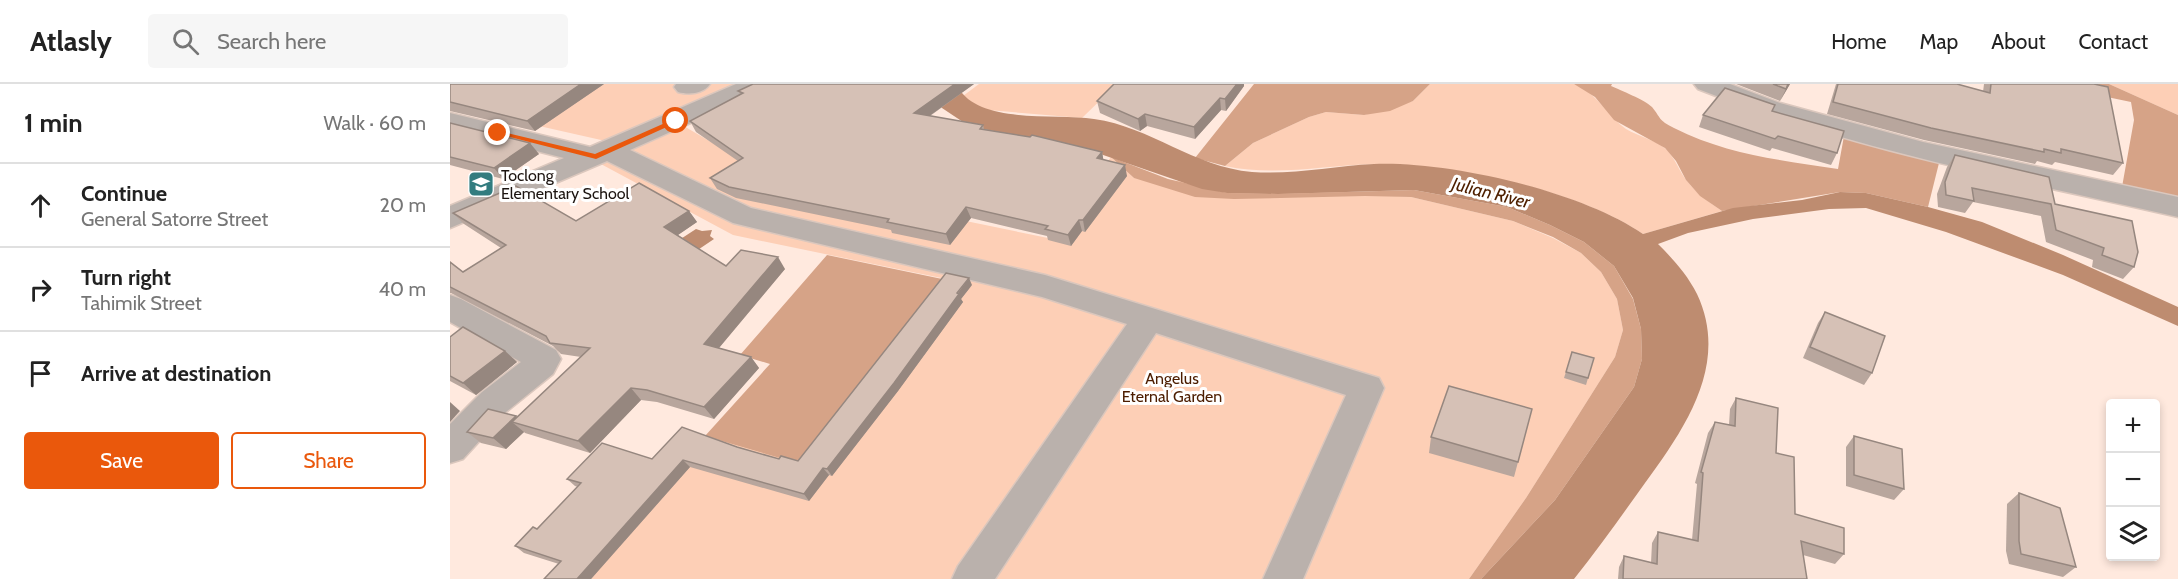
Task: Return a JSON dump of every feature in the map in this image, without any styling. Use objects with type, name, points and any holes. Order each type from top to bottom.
[{"type":"street","points":[[450,218],[603,154],[706,88],[758,84]]},
{"type":"street","points":[[1707,84],[1771,109],[1922,150],[2178,207]]},
{"type":"street","points":[[450,122],[603,154],[743,216],[1017,279],[1367,388],[1283,579]]},
{"type":"street","points":[[450,307],[544,359],[541,365],[494,402],[450,448]]},
{"type":"street","points":[[972,579],[1148,319]]},
{"type":"green space","points":[[450,84],[745,84],[610,142],[450,106]]},
{"type":"green space","points":[[979,84],[1117,84],[1082,118],[988,110],[977,106],[963,96]]},
{"type":"green space","points":[[1430,84],[1574,84],[1596,99],[1626,129],[1667,150],[1691,185],[1722,211],[1643,234],[1586,205],[1551,193],[1514,182],[1441,168],[1376,164],[1263,170],[1225,166],[1253,143],[1309,117],[1326,112],[1364,115],[1413,101]]},
{"type":"green space","points":[[2109,84],[2178,84],[2178,115]]},
{"type":"green space","name":"Angelus Eternal Garden","points":[[682,125],[781,183],[1048,238],[1111,157],[1134,178],[1411,197],[1513,221],[1581,253],[1601,272],[1617,299],[1623,330],[1615,357],[1526,498],[1469,579],[558,579],[705,436],[946,279],[733,235],[599,163]]},
{"type":"shaded area","points":[[1254,84],[1430,84],[1413,101],[1390,111],[1364,115],[1326,112],[1309,117],[1253,143],[1225,166],[1195,158]]},
{"type":"shaded area","points":[[1574,84],[1612,84],[1611,86],[1649,104],[1662,121],[1674,128],[1714,145],[1754,155],[1838,169],[1844,136],[1939,163],[1928,207],[1866,193],[1840,192],[1722,211],[1700,196],[1686,180],[1676,161],[1665,148],[1614,120],[1595,97]]},
{"type":"shaded area","points":[[2045,84],[2109,84],[2178,115],[2178,199],[2122,187],[2134,120],[2131,102]]},
{"type":"shaded area","points":[[1111,157],[1168,179],[1227,193],[1278,194],[1414,190],[1507,207],[1550,225],[1584,242],[1614,266],[1633,299],[1641,329],[1642,359],[1634,387],[1555,500],[1481,579],[1469,579],[1526,498],[1615,357],[1623,330],[1617,299],[1601,272],[1581,253],[1553,237],[1513,221],[1411,197],[1234,199],[1195,197],[1134,178]]},
{"type":"shaded area","points":[[827,255],[947,280],[804,465],[705,436],[770,364],[740,355]]},
{"type":"water","name":"Julian River","points":[[958,87],[968,99],[983,107],[1019,115],[1078,117],[1115,123],[1231,169],[1267,173],[1374,164],[1405,164],[1476,173],[1550,192],[1585,204],[1643,234],[1733,208],[1802,200],[1840,192],[1866,193],[1982,222],[2063,255],[2178,307],[2178,326],[2063,275],[1946,232],[1866,208],[1829,209],[1753,219],[1688,233],[1658,244],[1684,273],[1693,287],[1706,320],[1708,345],[1706,370],[1688,417],[1675,440],[1574,579],[1481,579],[1555,500],[1634,387],[1642,359],[1641,329],[1633,298],[1614,266],[1584,242],[1507,207],[1414,190],[1278,194],[1227,193],[1202,189],[1077,146],[994,135],[963,122],[942,108],[928,92]]},
{"type":"water","points":[[696,229],[712,230],[710,236],[714,239],[674,266],[656,255]]},
{"type":"building","points":[[450,84],[581,84],[527,121],[450,102]]},
{"type":"building","points":[[753,84],[955,84],[914,113],[983,125],[980,129],[1030,137],[1032,135],[1102,152],[1097,158],[1125,165],[1083,220],[1079,220],[1068,235],[1045,229],[1048,226],[966,207],[946,234],[887,222],[889,219],[729,187],[710,178],[743,158],[690,121],[743,93],[738,91]]},
{"type":"building","points":[[1114,84],[1237,84],[1225,99],[1220,98],[1194,127],[1145,114],[1138,119],[1097,101]]},
{"type":"building","points":[[1773,84],[1788,84],[1786,89]]},
{"type":"building","points":[[1838,84],[1957,84],[1990,93],[1991,84],[2094,84],[2108,87],[2123,163],[2061,149],[2061,153],[2044,149],[2044,152],[1931,128],[1833,102]]},
{"type":"building","points":[[1725,88],[1775,105],[1772,111],[1844,131],[1837,153],[1778,136],[1775,139],[1703,115]]},
{"type":"building","points":[[450,123],[530,143],[494,168],[450,157]]},
{"type":"building","points":[[1955,155],[2049,177],[2055,204],[2132,221],[2138,252],[2134,267],[2102,255],[2104,248],[2056,230],[2051,204],[1972,188],[1974,201],[1946,195],[1945,182]]},
{"type":"building","points":[[639,183],[689,211],[664,227],[726,266],[741,250],[778,257],[704,344],[751,357],[704,407],[647,390],[631,388],[578,441],[512,422],[590,348],[550,343],[546,336],[450,287],[450,262],[463,272],[506,245],[453,213],[516,186],[576,221]]},
{"type":"building","points":[[946,273],[969,278],[894,383],[827,469],[823,468],[804,494],[683,460],[577,579],[544,579],[561,561],[515,546],[533,527],[537,529],[581,483],[567,479],[602,443],[652,459],[682,427],[737,447],[779,459],[781,456],[798,461]]},
{"type":"building","points":[[1825,312],[1885,336],[1872,373],[1810,347]]},
{"type":"building","points":[[463,327],[505,351],[463,383],[450,376],[450,337]]},
{"type":"building","points":[[1572,352],[1594,358],[1588,378],[1566,372]]},
{"type":"building","points":[[1449,386],[1532,409],[1518,462],[1431,437]]},
{"type":"building","points":[[1736,398],[1778,408],[1776,453],[1794,457],[1795,514],[1844,528],[1844,554],[1801,541],[1807,579],[1623,579],[1624,556],[1657,564],[1658,532],[1698,541],[1703,473],[1701,472],[1715,422],[1735,426]]},
{"type":"building","points":[[488,409],[516,416],[493,438],[467,432]]},
{"type":"building","points":[[1854,436],[1902,449],[1904,489],[1854,475]]},
{"type":"building","points":[[2019,493],[2060,508],[2076,567],[2021,554]]},
{"type":"place","name":"Toclong Elementary School","points":[[481,184]]},
{"type":"route","points":[[498,133],[596,157],[676,121]]}]
